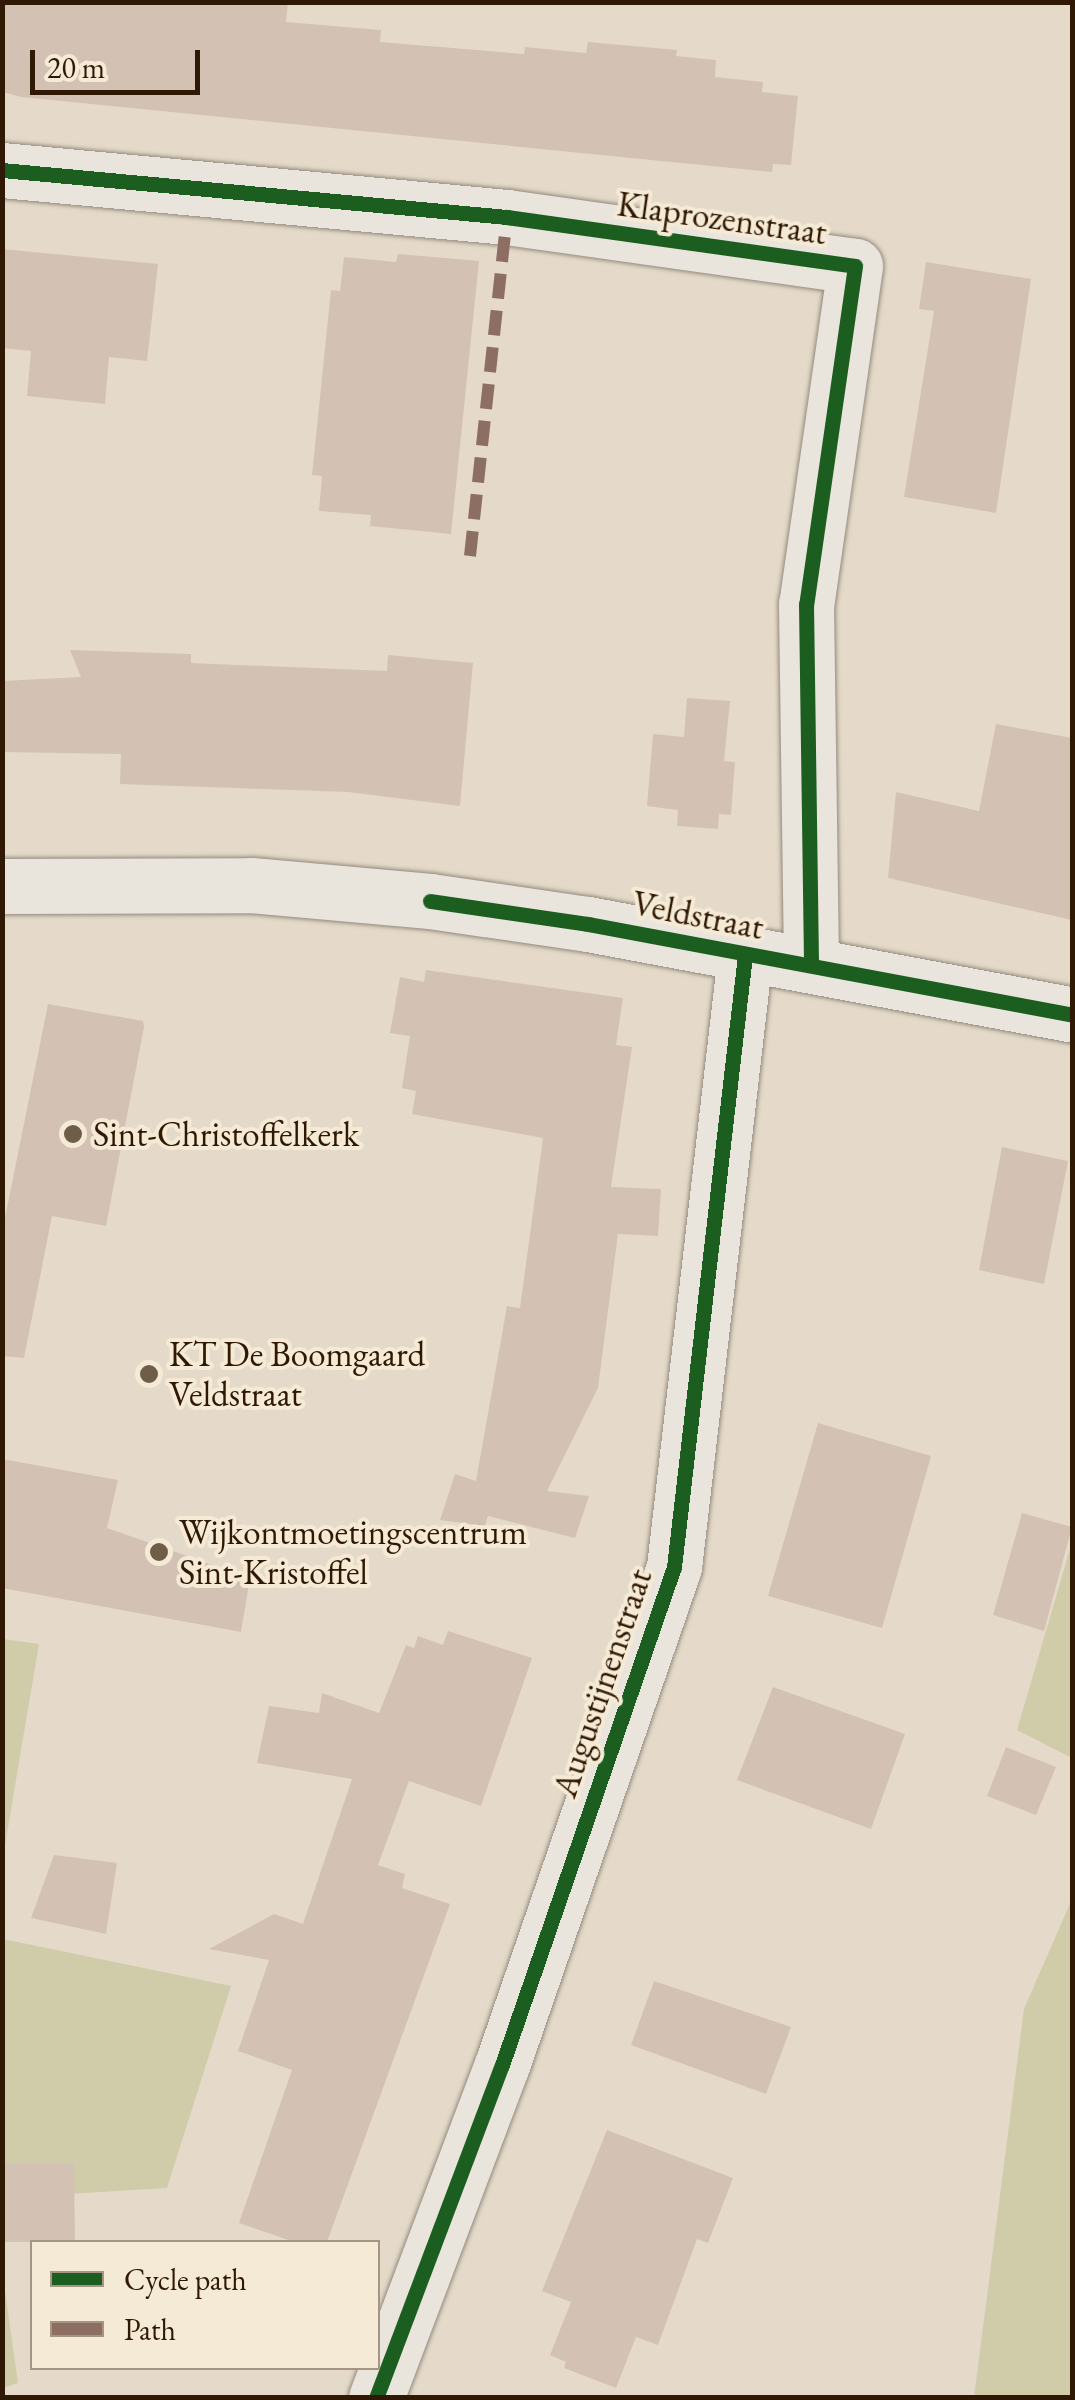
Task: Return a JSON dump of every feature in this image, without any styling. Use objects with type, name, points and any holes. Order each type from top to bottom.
[{"type":"street","name":"Klaprozenstraat","points":[[2,170],[506,218],[855,266],[806,604],[811,965]]},
{"type":"street","name":"Veldstraat","points":[[2,886],[162,882],[390,898],[588,924],[1072,1015]]},
{"type":"street","name":"Augustijnenstraat","points":[[376,2398],[502,2064],[674,1567],[745,955]]},
{"type":"shaded area","points":[[1072,1542],[1072,1758],[1017,1730]]},
{"type":"shaded area","points":[[2,1639],[39,1644],[3,1857]]},
{"type":"shaded area","points":[[1072,1899],[1072,2397],[974,2397],[1024,2009]]},
{"type":"shaded area","points":[[3,1939],[231,1986],[167,2188],[3,2198]]},
{"type":"shaded area","points":[[2,2270],[18,2383],[3,2388],[2,2388]]},
{"type":"building","points":[[2,2],[288,2],[286,22],[381,30],[380,42],[524,54],[525,47],[586,53],[588,42],[677,50],[676,56],[716,60],[715,77],[763,82],[762,92],[798,96],[791,165],[773,164],[772,172],[21,97],[2,92]]},
{"type":"building","points":[[2,249],[158,264],[147,361],[109,357],[105,404],[27,396],[31,351],[2,348]]},
{"type":"building","points":[[398,254],[479,261],[451,534],[370,526],[371,515],[319,511],[322,476],[312,475],[331,290],[340,291],[344,257],[396,262]]},
{"type":"building","points":[[926,262],[1031,279],[996,513],[904,497],[934,311],[919,309]]},
{"type":"building","points":[[70,650],[191,654],[191,663],[387,671],[388,655],[473,663],[460,806],[348,792],[120,784],[121,754],[2,752],[2,681],[81,677]]},
{"type":"building","points":[[687,698],[730,701],[724,761],[735,762],[731,815],[719,814],[718,829],[677,826],[678,810],[647,806],[653,734],[684,737]]},
{"type":"building","points":[[996,724],[1072,738],[1072,920],[888,878],[896,792],[979,811]]},
{"type":"building","points":[[426,970],[623,998],[616,1045],[632,1047],[611,1187],[661,1189],[658,1236],[618,1234],[598,1388],[547,1491],[589,1496],[575,1538],[488,1516],[485,1526],[440,1520],[455,1474],[476,1481],[507,1306],[520,1308],[543,1138],[412,1114],[416,1091],[402,1088],[410,1036],[390,1033],[400,977],[424,982]]},
{"type":"building","name":"Sint-Christoffelkerk","points":[[48,1004],[143,1021],[144,1027],[106,1226],[52,1216],[24,1358],[2,1356],[2,1233]]},
{"type":"building","points":[[1002,1147],[1068,1161],[1044,1284],[979,1270]]},
{"type":"building","points":[[818,1423],[931,1456],[882,1628],[768,1596]]},
{"type":"building","name":"Wijkontmoetingscentrum Sint-Kristoffel","points":[[2,1459],[118,1480],[107,1528],[250,1578],[241,1632],[2,1588]]},
{"type":"building","points":[[1022,1513],[1072,1527],[1044,1631],[993,1615]]},
{"type":"building","points":[[448,1631],[532,1658],[481,1806],[409,1781],[378,1865],[405,1874],[402,1888],[450,1904],[328,2240],[288,2240],[239,2223],[292,2070],[238,2051],[269,1960],[209,1949],[274,1914],[303,1924],[352,1779],[257,1763],[269,1706],[319,1713],[322,1693],[379,1713],[406,1645],[414,1648],[418,1636],[443,1645]]},
{"type":"building","points":[[773,1687],[905,1734],[871,1829],[737,1780]]},
{"type":"building","points":[[1006,1747],[1056,1767],[1036,1815],[987,1796]]},
{"type":"building","points":[[54,1855],[117,1863],[106,1934],[31,1918]]},
{"type":"building","points":[[654,1981],[791,2027],[766,2094],[631,2045]]},
{"type":"building","points":[[607,2130],[733,2178],[708,2243],[697,2239],[658,2345],[636,2337],[616,2388],[564,2368],[566,2362],[550,2355],[571,2302],[542,2291]]},
{"type":"building","points":[[2,2164],[74,2164],[75,2240],[2,2242]]},
{"type":"marked path","points":[[470,556],[507,217]]},
{"type":"cycle path","points":[[2,170],[507,217],[855,266],[806,604],[811,965]]},
{"type":"cycle path","points":[[430,901],[588,924],[1072,1015]]},
{"type":"cycle path","points":[[376,2398],[502,2065],[674,1567],[745,955]]},
{"type":"place","name":"Sint-Christoffelkerk","points":[[73,1134]]},
{"type":"place","name":"KT De Boomgaard Veldstraat","points":[[149,1374]]},
{"type":"place","name":"Wijkontmoetingscentrum Sint-Kristoffel","points":[[159,1552]]}]
